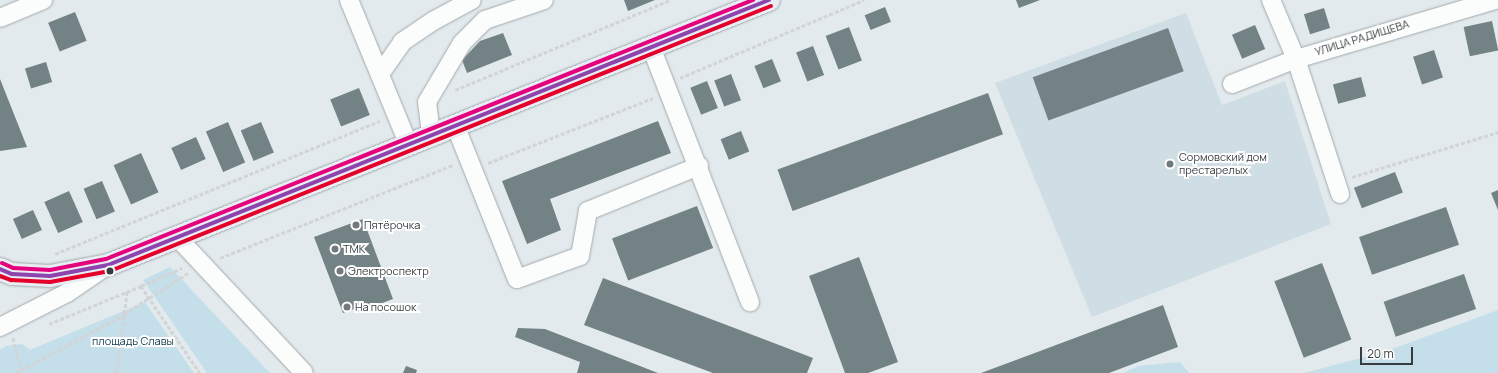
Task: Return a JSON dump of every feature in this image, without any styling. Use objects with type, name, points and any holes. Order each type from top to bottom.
[{"type":"main road","points":[[0,269],[12,274],[50,276],[108,265],[176,236],[408,143],[770,0]]},
{"type":"street","points":[[0,18],[43,0]]},
{"type":"street","points":[[349,0],[408,143]]},
{"type":"street","points":[[380,74],[402,42],[433,21],[472,0]]},
{"type":"street","points":[[477,0],[485,20]]},
{"type":"street","points":[[431,134],[427,102],[462,43],[485,20],[544,0]]},
{"type":"street","points":[[1271,0],[1296,59],[1338,188]]},
{"type":"street","name":"УЛИЦА РАДИЩЕВА","points":[[1232,84],[1296,59],[1495,0]]},
{"type":"street","points":[[651,47],[699,166],[750,302]]},
{"type":"street","points":[[455,125],[470,158],[517,279],[580,256],[588,211],[699,166]]},
{"type":"street","points":[[176,236],[304,373]]},
{"type":"street","points":[[0,327],[67,293],[108,265]]},
{"type":"path","points":[[427,102],[670,0]]},
{"type":"path","points":[[50,255],[397,115]]},
{"type":"path","points":[[1338,188],[1498,132]]},
{"type":"path","points":[[203,266],[470,158]]},
{"type":"path","points":[[16,373],[22,373],[124,314],[191,270],[180,268],[127,292],[42,327]]},
{"type":"path","points":[[141,286],[200,373]]},
{"type":"path","points":[[116,373],[127,292]]},
{"type":"path","points":[[20,336],[13,338],[22,373]]},
{"type":"shaded area","name":"Сормовский дом престарелых","points":[[1186,13],[1222,105],[1285,81],[1331,224],[1092,317],[995,83]]},
{"type":"green space","points":[[170,267],[270,373],[207,373],[143,280]]},
{"type":"green space","name":"площадь Славы","points":[[145,302],[194,373],[0,373],[0,350],[6,346],[22,344],[30,350]]},
{"type":"green space","points":[[1498,310],[1498,373],[1304,373],[1384,352]]},
{"type":"green space","points":[[1180,362],[1189,373],[1123,373],[1138,366]]},
{"type":"building","points":[[624,0],[655,0],[628,11]]},
{"type":"building","points":[[1016,0],[1040,0],[1019,8]]},
{"type":"building","points":[[885,7],[891,22],[871,30],[865,15]]},
{"type":"building","points":[[1324,8],[1330,28],[1310,34],[1304,14]]},
{"type":"building","points":[[75,12],[87,41],[60,52],[48,23]]},
{"type":"building","points":[[1492,21],[1498,50],[1470,56],[1464,27]]},
{"type":"building","points":[[1255,25],[1265,49],[1242,59],[1232,35]]},
{"type":"building","points":[[849,27],[862,61],[839,70],[826,36]]},
{"type":"building","points":[[1168,28],[1184,71],[1048,120],[1033,77]]},
{"type":"building","points":[[503,33],[512,55],[467,73],[462,60],[480,41]]},
{"type":"building","points":[[813,46],[824,75],[807,81],[796,52]]},
{"type":"building","points":[[1434,50],[1443,78],[1422,84],[1413,57]]},
{"type":"building","points":[[772,59],[781,81],[763,88],[754,66]]},
{"type":"building","points":[[46,62],[52,82],[31,89],[25,68]]},
{"type":"building","points":[[731,74],[741,100],[724,107],[714,80]]},
{"type":"building","points":[[1361,77],[1366,96],[1338,104],[1333,85]]},
{"type":"building","points":[[0,79],[27,147],[0,151]]},
{"type":"building","points":[[707,81],[718,108],[701,115],[690,88]]},
{"type":"building","points":[[359,88],[370,115],[341,127],[330,100]]},
{"type":"building","points":[[988,93],[1003,134],[793,211],[778,170]]},
{"type":"building","points":[[658,121],[671,153],[550,199],[561,230],[527,244],[502,181]]},
{"type":"building","points":[[228,122],[245,163],[223,172],[206,131]]},
{"type":"building","points":[[261,122],[274,152],[254,161],[241,131]]},
{"type":"building","points":[[741,131],[749,151],[729,160],[721,139]]},
{"type":"building","points":[[196,137],[206,159],[181,170],[171,148]]},
{"type":"building","points":[[141,153],[158,192],[131,204],[114,165]]},
{"type":"building","points":[[1395,172],[1403,193],[1362,208],[1354,188]]},
{"type":"building","points":[[102,181],[115,211],[96,219],[84,189]]},
{"type":"building","points":[[1498,190],[1498,210],[1491,193]]},
{"type":"building","points":[[69,191],[83,222],[58,233],[44,202]]},
{"type":"building","points":[[697,206],[713,248],[628,281],[612,239]]},
{"type":"building","points":[[1446,207],[1459,245],[1372,275],[1359,237]]},
{"type":"building","points":[[33,210],[42,230],[22,239],[13,219]]},
{"type":"building","points":[[363,219],[393,299],[356,313],[354,309],[343,313],[314,237]]},
{"type":"building","points":[[859,257],[898,362],[868,373],[845,373],[809,276]]},
{"type":"building","points":[[1322,263],[1351,340],[1304,358],[1274,281]]},
{"type":"building","points":[[1464,274],[1476,309],[1396,337],[1384,302]]},
{"type":"building","points":[[603,278],[813,358],[807,373],[713,373],[584,325]]},
{"type":"building","points":[[1163,305],[1178,347],[1109,373],[981,373]]},
{"type":"building","points":[[518,328],[545,329],[658,373],[577,373],[580,362],[515,337]]},
{"type":"building","points":[[406,366],[417,370],[416,373],[403,373]]},
{"type":"transit line","points":[[2,263],[13,268],[50,270],[106,259],[753,0]]},
{"type":"transit line","points":[[0,269],[12,274],[50,276],[108,265],[769,0]]},
{"type":"transit line","points":[[0,276],[11,280],[50,282],[110,271],[771,6]]},
{"type":"place","name":"Сормовский дом престарелых","points":[[1170,164]]},
{"type":"place","name":"Пятёрочка","points":[[356,225]]},
{"type":"place","name":"ТМК","points":[[335,249]]},
{"type":"place","name":"Электроспектр","points":[[340,271]]},
{"type":"place","name":"На посошок","points":[[347,307]]}]
